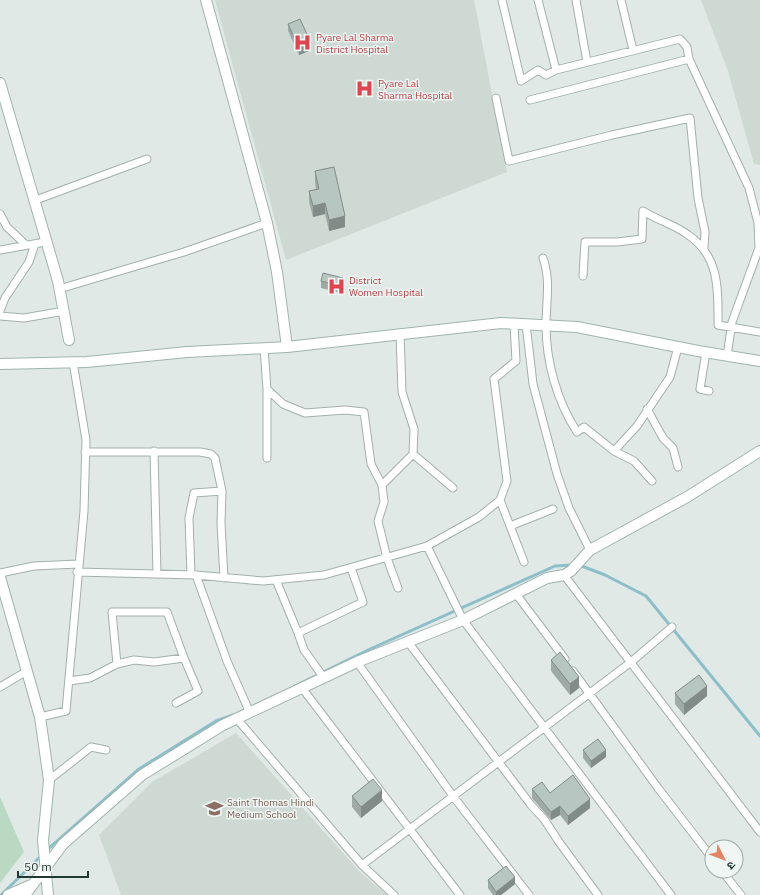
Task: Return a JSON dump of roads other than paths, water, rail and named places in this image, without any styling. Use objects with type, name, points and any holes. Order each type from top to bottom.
[{"type":"street","points":[[206,0],[267,223],[277,272],[287,347]]},
{"type":"street","points":[[502,0],[521,81],[538,70],[546,75],[556,70],[680,39],[686,47],[689,59],[749,188],[758,224],[760,248],[731,329],[727,356]]},
{"type":"street","points":[[538,0],[556,70]]},
{"type":"street","points":[[576,0],[587,62]]},
{"type":"street","points":[[621,0],[633,50]]},
{"type":"street","points":[[530,100],[689,59]]},
{"type":"street","points":[[0,83],[59,289],[69,340]]},
{"type":"street","points":[[496,98],[509,161],[619,133],[690,118],[691,141],[698,198],[705,232],[704,247]]},
{"type":"street","points":[[34,201],[147,159]]},
{"type":"street","points":[[583,276],[585,242],[617,242],[642,239],[643,211],[686,233],[704,247],[715,269],[718,296],[718,325],[731,329],[760,332]]},
{"type":"street","points":[[0,214],[7,226],[26,245]]},
{"type":"street","points":[[59,289],[184,252],[267,223]]},
{"type":"street","points":[[0,250],[46,242]]},
{"type":"street","points":[[0,311],[5,298],[29,262],[35,244]]},
{"type":"street","points":[[543,258],[548,272],[546,326],[550,362],[566,415],[577,432],[584,427],[614,451],[634,461],[652,481]]},
{"type":"street","points":[[0,316],[24,318],[58,312],[63,309]]},
{"type":"street","points":[[0,364],[73,362],[187,352],[287,347],[501,323],[577,327],[678,347],[760,361]]},
{"type":"street","points":[[77,572],[193,575],[263,581],[324,575],[427,546],[479,517],[500,500],[507,481],[494,379],[516,361],[514,324]]},
{"type":"street","points":[[526,324],[533,384],[557,474],[586,554]]},
{"type":"street","points":[[382,485],[413,454],[414,429],[402,392],[400,334]]},
{"type":"street","points":[[614,451],[636,426],[670,377],[678,347]]},
{"type":"street","points":[[264,348],[267,389],[267,458]]},
{"type":"street","points":[[706,352],[700,389],[709,391]]},
{"type":"street","points":[[40,717],[66,711],[69,681],[77,572],[84,512],[86,452],[86,440],[73,362]]},
{"type":"street","points":[[267,389],[283,404],[305,413],[345,410],[364,412],[372,464],[382,485],[384,502],[378,521],[387,558],[398,588]]},
{"type":"street","points":[[647,409],[663,438],[673,448],[678,467]]},
{"type":"street","points":[[86,452],[154,451],[200,452],[211,454],[215,458],[222,491],[221,523],[224,578]]},
{"type":"street","points":[[154,451],[157,574]]},
{"type":"street","points":[[25,895],[63,844],[142,775],[223,725],[357,662],[464,620],[547,578],[567,573],[586,554],[687,497],[760,451]]},
{"type":"street","points":[[413,454],[453,488]]},
{"type":"street","points":[[222,491],[194,493],[189,518],[193,575],[227,662],[249,712]]},
{"type":"street","points":[[500,500],[524,562]]},
{"type":"street","points":[[510,526],[553,509]]},
{"type":"street","points":[[427,546],[464,620],[671,895]]},
{"type":"street","points":[[0,573],[34,566],[78,564]]},
{"type":"street","points":[[298,633],[363,602],[351,568]]},
{"type":"street","points":[[567,573],[631,662],[760,832]]},
{"type":"street","points":[[0,577],[40,717],[49,780],[42,840],[48,895]]},
{"type":"street","points":[[276,580],[304,650],[324,678]]},
{"type":"street","points":[[516,594],[658,788],[704,848]]},
{"type":"street","points":[[117,664],[112,612],[167,612],[198,692],[176,703]]},
{"type":"street","points":[[362,865],[544,726],[631,662],[672,627]]},
{"type":"street","points":[[408,642],[531,805],[544,819],[598,895]]},
{"type":"street","points":[[69,681],[90,678],[117,664],[134,660],[154,662],[184,658]]},
{"type":"street","points":[[357,662],[453,796],[529,895]]},
{"type":"street","points":[[0,687],[27,671]]},
{"type":"street","points":[[302,688],[460,895]]},
{"type":"street","points":[[237,719],[362,865],[394,895]]},
{"type":"street","points":[[49,780],[91,747],[106,750]]},
{"type":"street","points":[[728,879],[741,895]]},
{"type":"street","points":[[8,895],[31,885]]},
{"type":"waterway","points":[[295,686],[368,650],[555,566],[573,565]]},
{"type":"waterway","points":[[579,565],[605,575],[646,596],[760,736]]},
{"type":"waterway","points":[[46,851],[139,769],[216,721],[233,715]]},
{"type":"waterway","points":[[1,895],[42,855]]},
{"type":"place","name":"Pyare Lal Sharma District Hospital","points":[[303,43]]},
{"type":"place","name":"Pyare Lal Sharma Hospital","points":[[365,89]]},
{"type":"place","name":"District Women Hospital","points":[[336,286]]},
{"type":"place","name":"Saint Thomas Hindi Medium School","points":[[214,808]]}]
